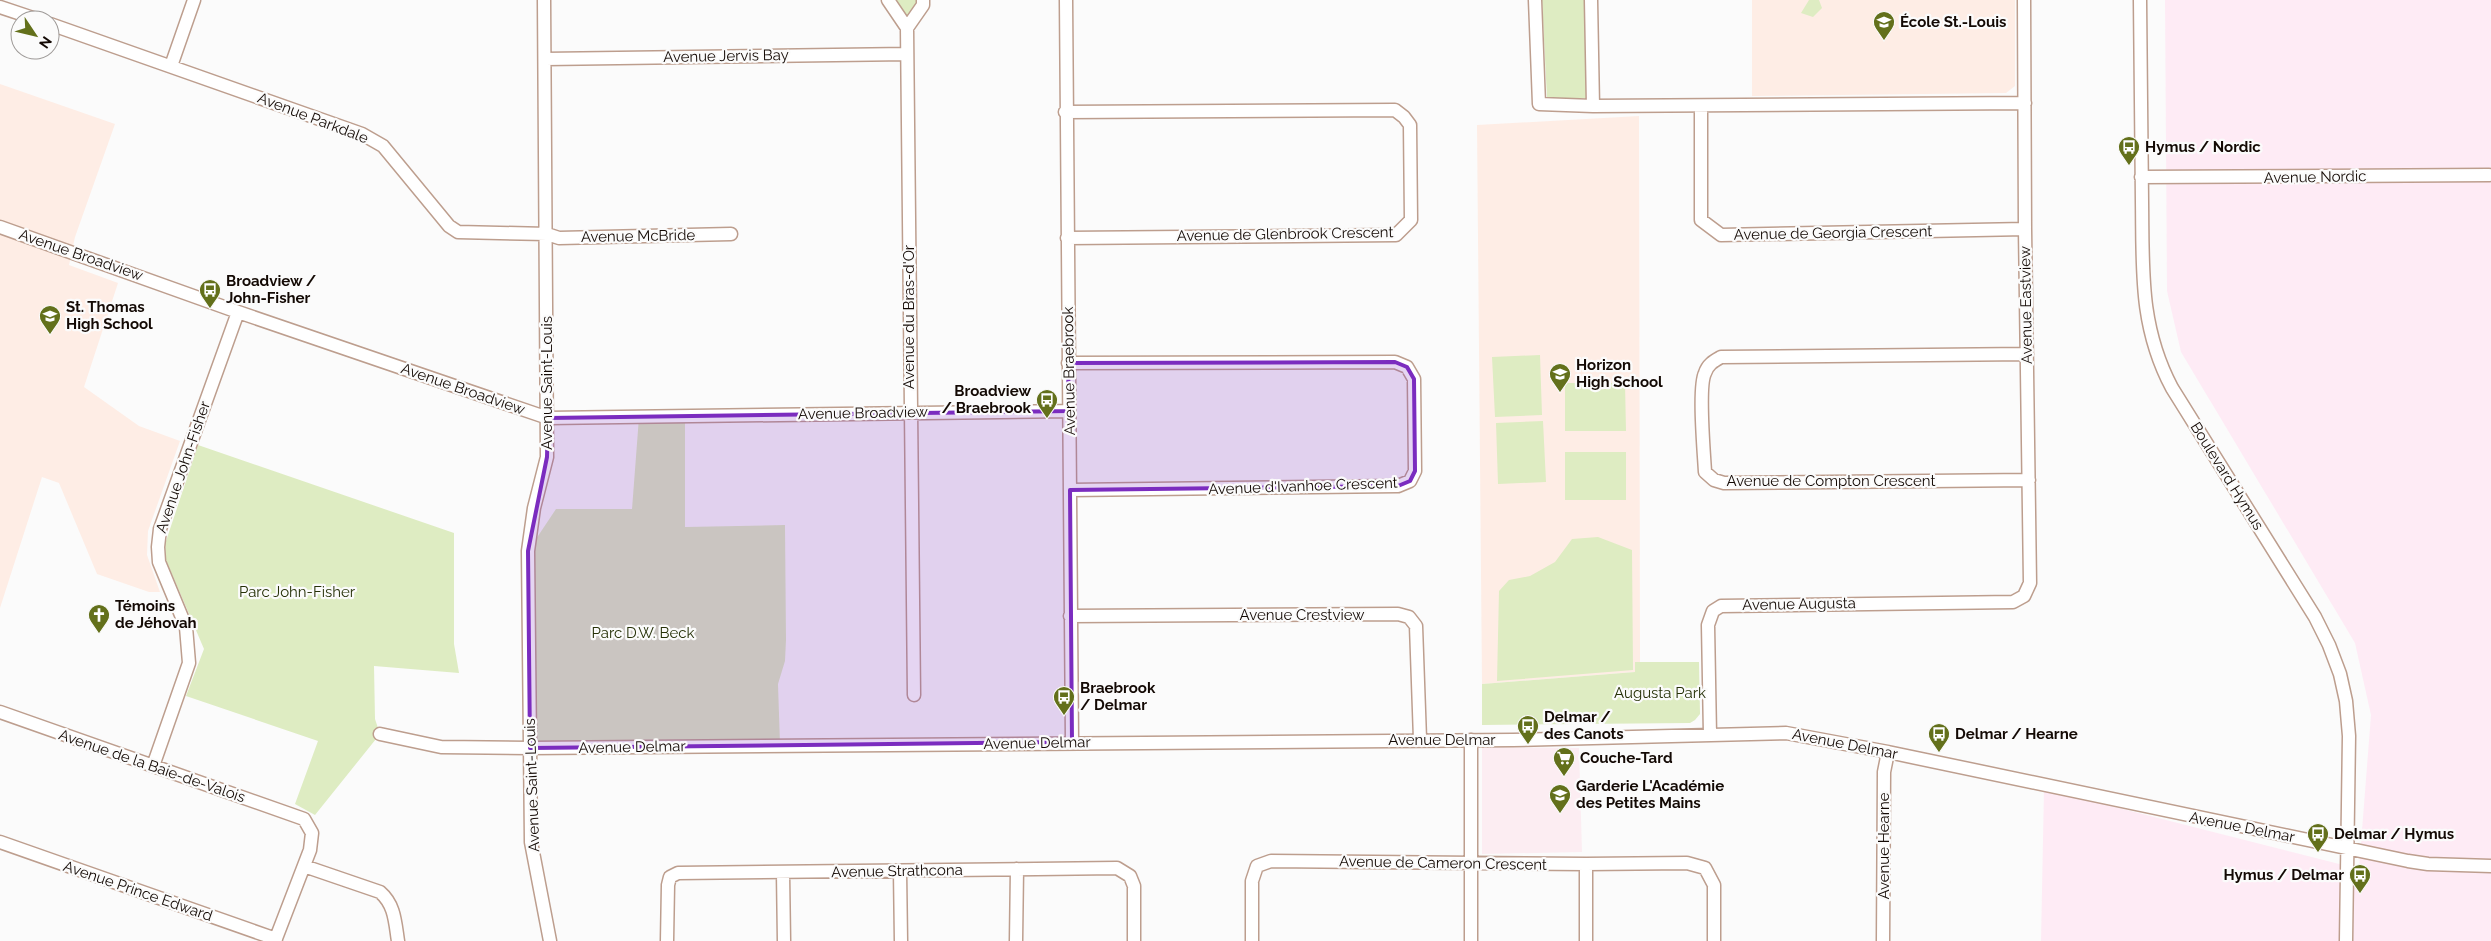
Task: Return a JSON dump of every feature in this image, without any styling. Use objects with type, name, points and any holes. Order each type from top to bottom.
[{"type":"street","points":[[171,66],[194,0]]},
{"type":"street","name":"Avenue Saint-Louis","points":[[544,0],[547,457],[534,508],[528,552],[531,842],[550,941]]},
{"type":"street","points":[[888,0],[907,28],[923,5],[924,0]]},
{"type":"street","name":"Avenue Braebrook","points":[[1066,0],[1065,112],[1072,742]]},
{"type":"street","points":[[1535,0],[1539,104],[1701,106],[2025,103]]},
{"type":"street","points":[[1591,0],[1593,106]]},
{"type":"street","name":"Avenue Eastview","points":[[2012,602],[2024,596],[2030,583],[2024,0]]},
{"type":"street","name":"Boulevard Hymus","points":[[2140,0],[2144,300],[2149,330],[2159,360],[2185,411],[2315,617],[2329,644],[2340,674],[2349,724],[2346,941]]},
{"type":"street","name":"Avenue Parkdale","points":[[60,27],[362,134],[383,146],[449,226],[458,232],[547,234]]},
{"type":"street","name":"Avenue du Bras-d'Or","points":[[907,28],[914,695]]},
{"type":"street","name":"Avenue Jervis Bay","points":[[545,59],[907,54]]},
{"type":"street","name":"Avenue de Georgia Crescent","points":[[1701,106],[1701,220],[1721,235],[2025,228]]},
{"type":"street","name":"Avenue de Glenbrook Crescent","points":[[1065,112],[1395,110],[1404,117],[1410,126],[1411,163],[1410,220],[1396,235],[1067,238]]},
{"type":"street","name":"Avenue Nordic","points":[[2141,177],[2489,175]]},
{"type":"street","name":"Avenue Broadview","points":[[0,227],[238,312],[548,418],[1069,411]]},
{"type":"street","name":"Avenue McBride","points":[[547,234],[559,238],[731,234]]},
{"type":"street","name":"Avenue John-Fisher","points":[[153,766],[189,663],[186,628],[159,562],[160,529],[238,312]]},
{"type":"street","name":"Avenue de Compton Crescent","points":[[2027,354],[1722,357],[1710,363],[1704,374],[1702,430],[1704,472],[1714,480],[1724,483],[2029,480]]},
{"type":"street","name":"Avenue d'Ivanhoe Crescent","points":[[1068,364],[1395,362],[1407,368],[1414,379],[1415,424],[1415,471],[1410,481],[1398,486],[1070,490]]},
{"type":"street","name":"Avenue Augusta","points":[[1710,735],[1708,625],[1713,611],[1721,606],[2012,602]]},
{"type":"street","name":"Avenue Crestview","points":[[1070,616],[1398,614],[1409,617],[1416,626],[1420,739]]},
{"type":"street","name":"Avenue de la Baie-de-Valois","points":[[0,712],[304,819],[312,833],[310,850],[304,866]]},
{"type":"street","name":"Avenue Delmar","points":[[380,734],[441,747],[530,748],[1471,740],[1786,733],[1888,752],[2428,864],[2491,866]]},
{"type":"street","points":[[1471,740],[1471,941]]},
{"type":"street","name":"Avenue Hearne","points":[[1884,941],[1884,772],[1888,752]]},
{"type":"street","name":"Avenue Prince Edward","points":[[0,842],[276,940]]},
{"type":"street","name":"Avenue de Cameron Crescent","points":[[1252,941],[1252,882],[1257,866],[1271,861],[1687,863],[1705,868],[1714,885],[1714,941]]},
{"type":"street","points":[[1586,864],[1586,941]]},
{"type":"street","points":[[276,940],[304,866],[380,892],[389,900],[392,907],[398,941]]},
{"type":"street","name":"Avenue Strathcona","points":[[667,941],[668,885],[670,877],[678,873],[1116,868],[1130,876],[1134,886],[1134,941]]},
{"type":"street","points":[[1016,941],[1017,869]]},
{"type":"street","points":[[900,870],[901,941]]},
{"type":"street","points":[[783,873],[784,941]]},
{"type":"highlighted area","points":[[1395,362],[1407,367],[1414,379],[1415,471],[1410,481],[1398,486],[1070,490],[1072,742],[530,748],[528,551],[547,457],[548,418],[1069,411],[1068,363]]},
{"type":"shaded area","name":"École St.-Louis","points":[[1752,0],[2015,0],[2015,86],[2006,93],[1752,96]]},
{"type":"shaded area","points":[[2165,0],[2491,0],[2491,941],[2041,941],[2044,789],[2359,869],[2371,715],[2355,643],[2181,352],[2167,291]]},
{"type":"shaded area","name":"St. Thomas High School","points":[[0,84],[115,124],[75,237],[69,265],[118,283],[84,387],[139,426],[180,441],[148,531],[147,555],[160,592],[149,592],[97,574],[59,483],[42,477],[0,608]]},
{"type":"shaded area","name":"Horizon High School","points":[[1639,116],[1640,662],[1635,662],[1635,672],[1482,684],[1477,125]]},
{"type":"shaded area","points":[[1482,747],[1579,748],[1582,852],[1482,854]]},
{"type":"green space","points":[[888,0],[923,0],[907,28]]},
{"type":"green space","points":[[1542,0],[1588,0],[1589,98],[1547,98]]},
{"type":"green space","points":[[1809,0],[1819,0],[1822,8],[1813,17],[1801,13]]},
{"type":"green space","points":[[1540,355],[1542,415],[1495,417],[1492,357]]},
{"type":"green space","points":[[1565,383],[1625,383],[1626,431],[1565,431]]},
{"type":"green space","name":"Parc D.W. Beck","points":[[685,416],[685,527],[785,525],[786,640],[785,661],[778,684],[780,744],[530,748],[528,551],[556,509],[632,509],[639,417]]},
{"type":"green space","points":[[1543,421],[1546,482],[1498,484],[1496,423]]},
{"type":"green space","name":"Parc John-Fisher","points":[[198,445],[454,533],[454,644],[459,673],[374,666],[375,719],[380,734],[315,815],[295,804],[318,741],[186,696],[204,649],[166,560],[165,544]]},
{"type":"green space","points":[[1565,452],[1626,452],[1626,500],[1565,500]]},
{"type":"green space","points":[[1598,537],[1632,550],[1633,670],[1497,681],[1499,591],[1509,580],[1530,576],[1555,562],[1572,539]]},
{"type":"green space","name":"Augusta Park","points":[[1635,662],[1699,662],[1700,714],[1695,720],[1690,723],[1482,725],[1482,684],[1635,672]]},
{"type":"place","name":"École St.-Louis","points":[[1884,41]]},
{"type":"place","name":"Hymus / Nordic","points":[[2129,166]]},
{"type":"place","name":"Broadview / John-Fisher","points":[[210,309]]},
{"type":"place","name":"St. Thomas High School","points":[[50,335]]},
{"type":"place","name":"Horizon High School","points":[[1560,393]]},
{"type":"place","name":"Broadview / Braebrook","points":[[1047,419]]},
{"type":"place","name":"Témoins de Jéhovah","points":[[99,634]]},
{"type":"place","name":"Braebrook / Delmar","points":[[1064,716]]},
{"type":"place","name":"Delmar / des Canots","points":[[1528,745]]},
{"type":"place","name":"Delmar / Hearne","points":[[1939,753]]},
{"type":"place","name":"Couche-Tard","points":[[1564,777]]},
{"type":"place","name":"Garderie L'Académie des Petites Mains","points":[[1560,814]]},
{"type":"place","name":"Delmar / Hymus","points":[[2318,853]]},
{"type":"place","name":"Hymus / Delmar","points":[[2360,894]]}]
